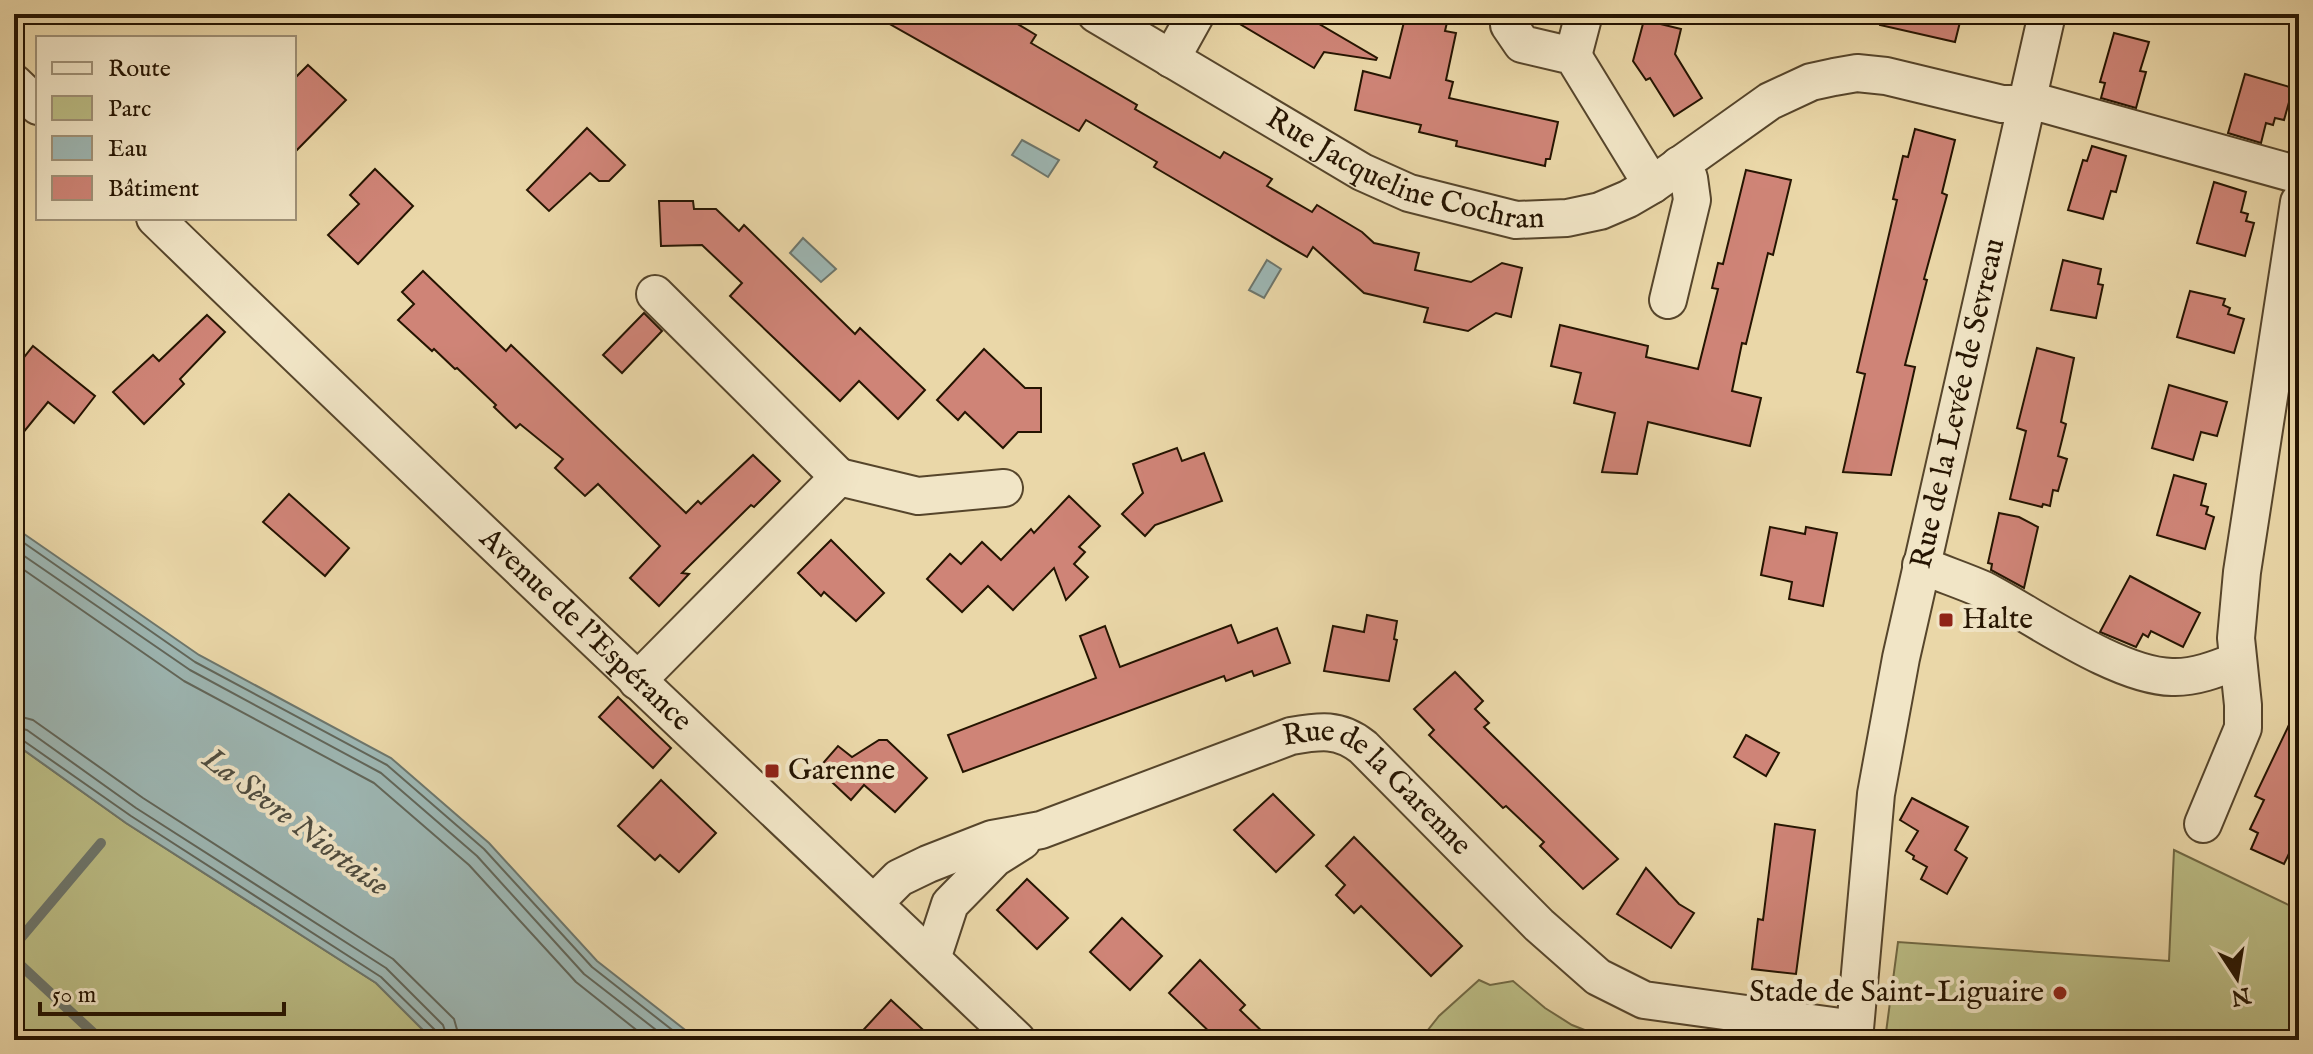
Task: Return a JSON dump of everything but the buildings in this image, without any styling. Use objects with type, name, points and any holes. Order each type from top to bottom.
[{"type":"street","name":"Rue Jacqueline Cochran","points":[[1096,14],[1349,165],[1409,193],[1516,220],[1540,221],[1600,211],[1666,175],[1770,101],[1811,82],[1857,73],[1886,76],[2002,104],[2044,104],[2299,175]]},
{"type":"street","points":[[1171,59],[1196,14]]},
{"type":"street","points":[[1511,14],[1509,25],[1522,44],[1573,56],[1666,175],[1689,178],[1692,200],[1668,300]]},
{"type":"street","points":[[1573,56],[1584,14]]},
{"type":"street","name":"Rue de la Levée de Sevreau","points":[[1855,1035],[1876,794],[1921,565],[2047,14]]},
{"type":"street","points":[[14,83],[36,104]]},
{"type":"street","points":[[2203,824],[2243,728],[2236,638],[2242,572],[2299,202]]},
{"type":"street","name":"Avenue de l'Espérance","points":[[157,220],[637,681],[1017,1040]]},
{"type":"street","points":[[655,294],[839,477],[918,496],[1004,488]]},
{"type":"street","points":[[637,681],[839,477]]},
{"type":"street","points":[[1921,565],[1982,589],[2110,659],[2144,672],[2172,677],[2210,672],[2237,661]]},
{"type":"street","name":"Rue de la Garenne","points":[[874,903],[899,878],[992,839],[1041,830],[1291,736],[1337,732],[1363,747],[1539,925],[1598,977],[1644,1000],[1855,1035]]},
{"type":"street","points":[[932,959],[950,904],[995,858],[1041,830]]},
{"type":"green space","points":[[14,743],[126,823],[376,983],[433,1040],[14,1040]]},
{"type":"green space","name":"Stade de Saint-Liguaire","points":[[2174,850],[2299,910],[2299,1040],[1885,1040],[1898,942],[2169,961]]},
{"type":"green space","points":[[1479,980],[1490,985],[1513,981],[1545,1008],[1572,1025],[1610,1040],[1420,1040],[1439,1016]]},
{"type":"water","points":[[1022,140],[1059,160],[1048,177],[1012,155]]},
{"type":"water","points":[[803,238],[836,269],[821,282],[790,253]]},
{"type":"water","points":[[1267,260],[1281,269],[1264,298],[1249,290]]},
{"type":"water","name":"La Sèvre Niortaise","points":[[14,527],[199,655],[391,758],[489,843],[597,961],[698,1040],[433,1040],[376,983],[126,823],[14,743]]},
{"type":"waterway","points":[[14,946],[101,843]]},
{"type":"waterway","points":[[14,959],[101,1040]]},
{"type":"place","name":"Halte","points":[[1946,620]]},
{"type":"place","name":"Garenne","points":[[772,771]]},
{"type":"place","name":"Stade de Saint-Liguaire","points":[[2060,993]]}]
